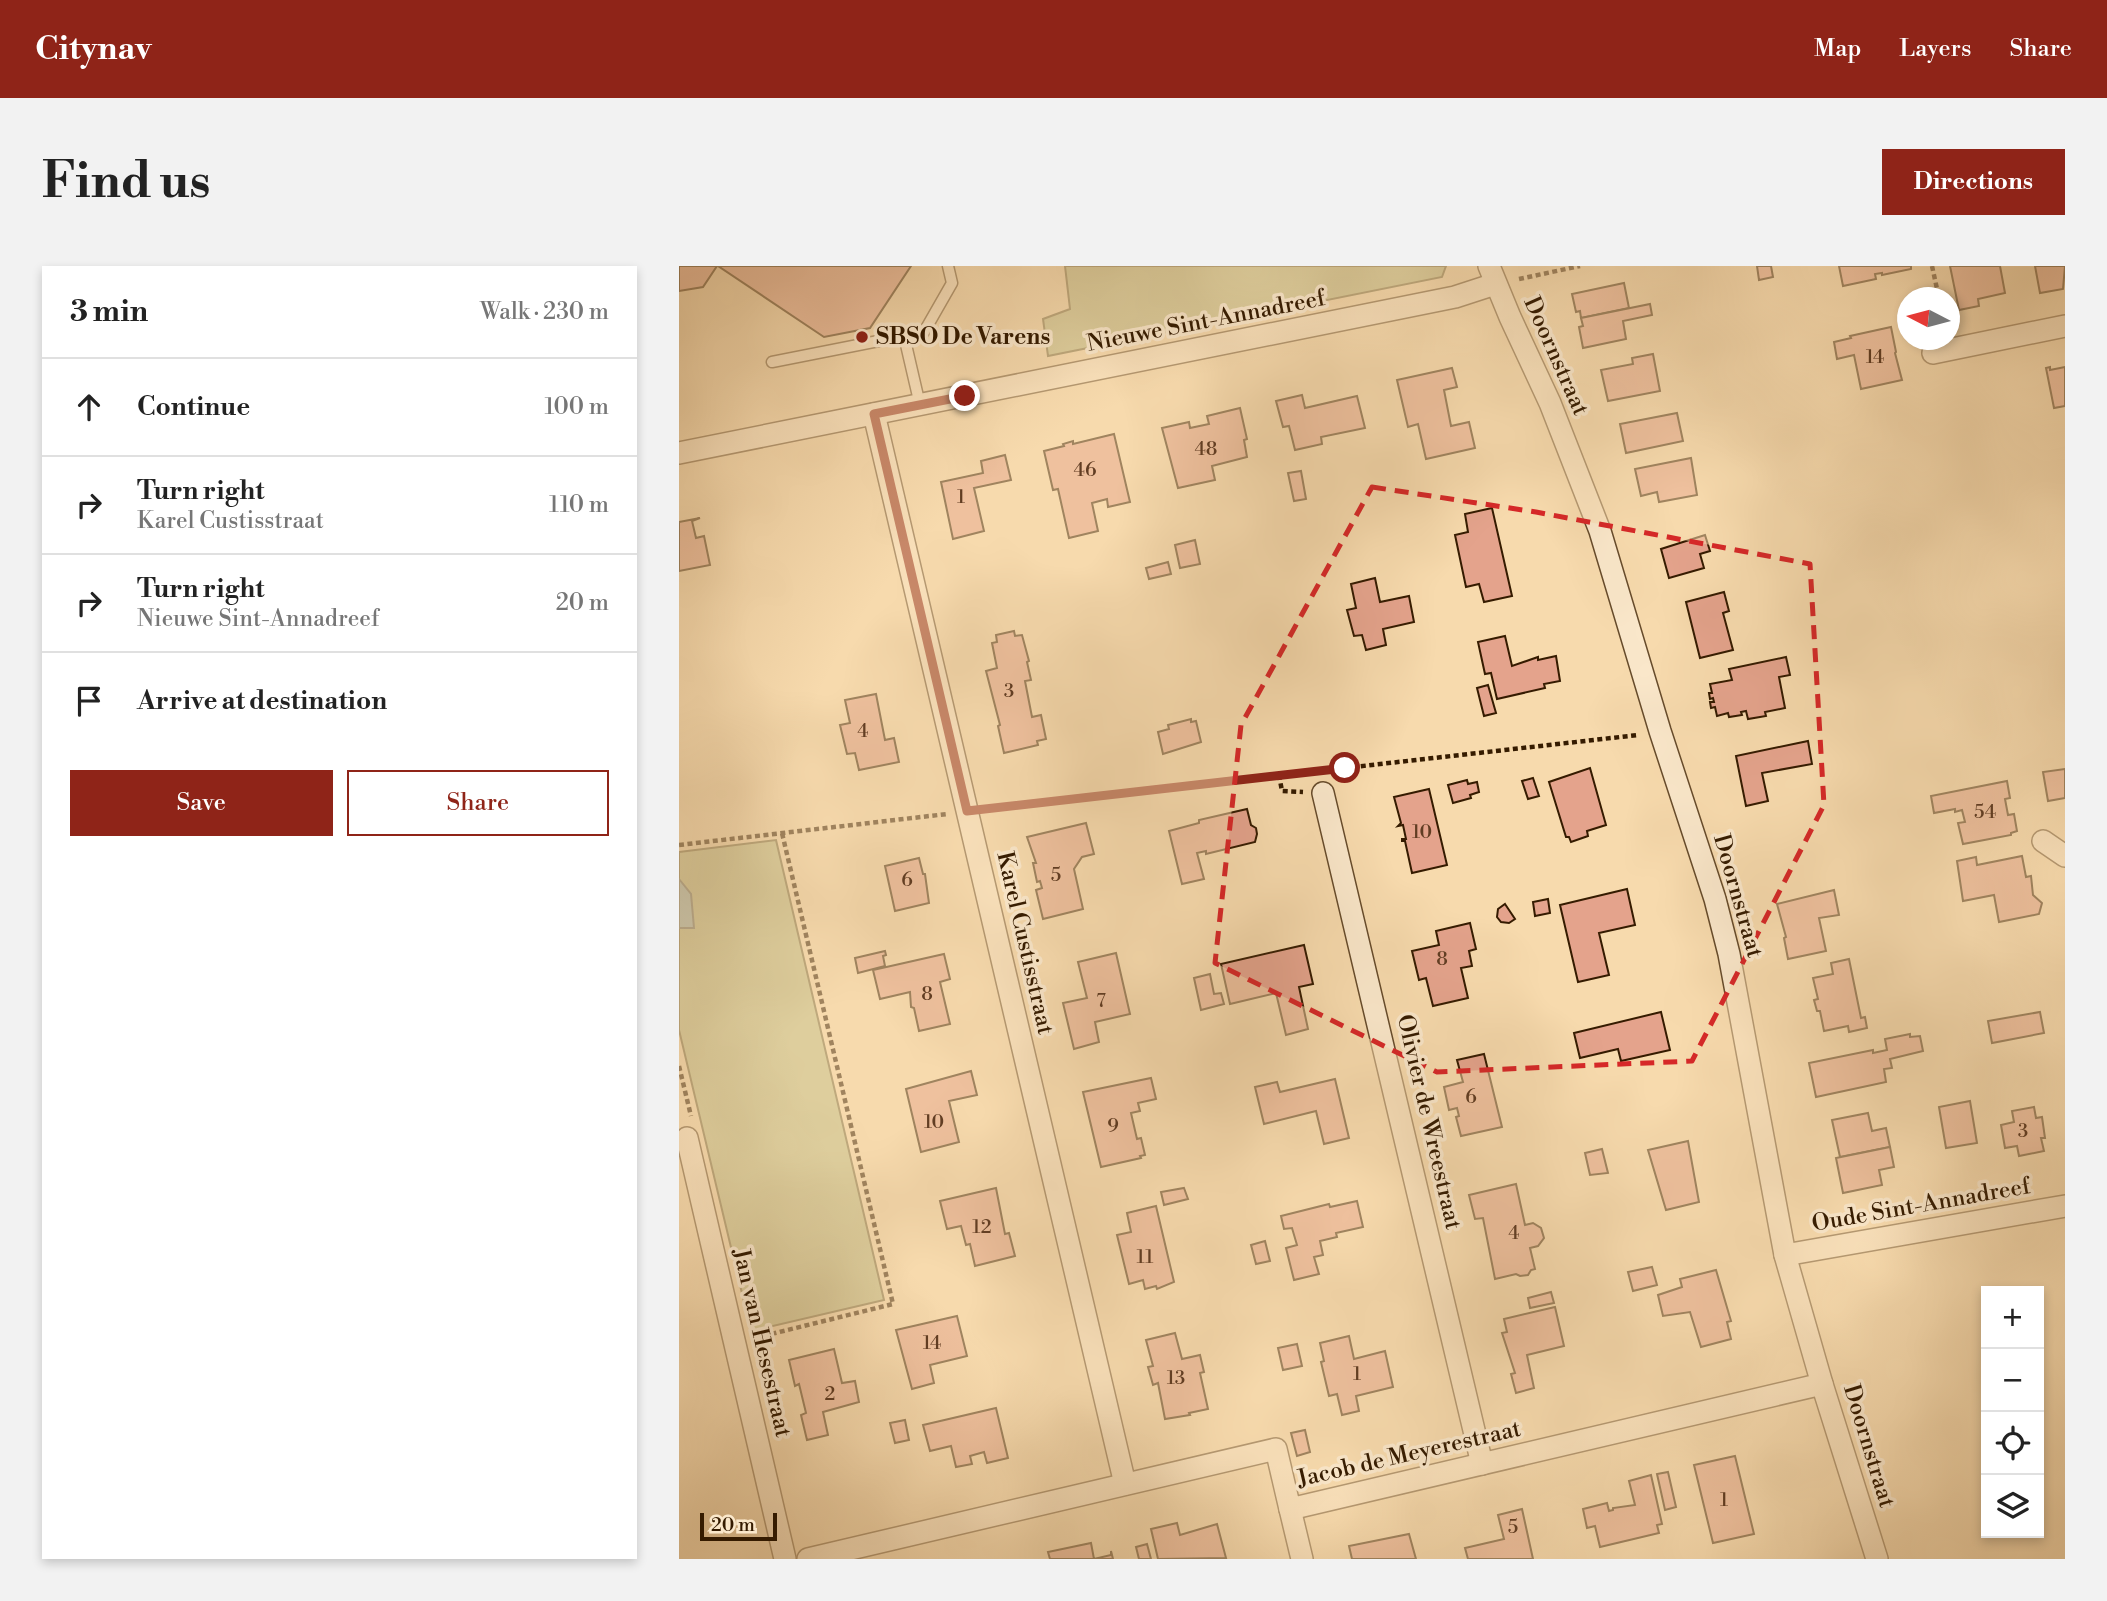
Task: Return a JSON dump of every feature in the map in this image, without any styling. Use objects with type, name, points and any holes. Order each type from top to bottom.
[{"type":"street","name":"Nieuwe Sint-Annadreef","points":[[679,453],[1455,297],[1492,275]]},
{"type":"street","name":"Doornstraat","points":[[1492,275],[1550,403],[1600,531],[1660,731],[1715,900],[1729,954],[1785,1255],[1877,1559]]},
{"type":"street","points":[[1933,353],[2065,326]]},
{"type":"street","name":"Karel Custisstraat","points":[[874,414],[1125,1484]]},
{"type":"street","name":"Olivier de Wreestraat","points":[[1323,793],[1482,1464]]},
{"type":"street","points":[[2043,841],[2065,856]]},
{"type":"street","name":"Jan van Hesestraat","points":[[687,1138],[785,1559]]},
{"type":"street","name":"Oude Sint-Annadreef","points":[[1785,1255],[2065,1206]]},
{"type":"street","name":"Jacob de Meyerestraat","points":[[808,1559],[1276,1449],[1290,1509],[1822,1384]]},
{"type":"street","points":[[1290,1509],[1302,1559]]},
{"type":"lane","points":[[772,362],[924,332],[951,283],[948,266]]},
{"type":"lane","points":[[904,336],[920,405]]},
{"type":"path","points":[[1492,275],[1580,266]]},
{"type":"path","points":[[1932,266],[1937,287]]},
{"type":"path","points":[[679,845],[1660,731]]},
{"type":"path","points":[[735,1343],[893,1304],[782,833]]},
{"type":"path","points":[[679,1066],[691,1116],[687,1138]]},
{"type":"highlighted area","points":[[1372,487],[1536,512],[1810,564],[1824,805],[1692,1061],[1437,1072],[1215,963],[1241,725]]},
{"type":"green space","points":[[1065,266],[1446,266],[1442,277],[1048,356],[1043,319],[1070,309]]},
{"type":"green space","points":[[776,840],[884,1300],[751,1331],[679,1030],[679,852]]},
{"type":"water","points":[[679,879],[691,894],[694,928],[679,928]]},
{"type":"building","points":[[679,266],[717,266],[703,287],[679,291]]},
{"type":"building","points":[[718,266],[911,266],[870,328],[824,337]]},
{"type":"building","points":[[1757,266],[1771,266],[1773,277],[1759,280]]},
{"type":"building","points":[[1839,266],[1911,266],[1911,269],[1875,274],[1876,279],[1843,286]]},
{"type":"building","points":[[1950,266],[2000,266],[2005,293],[1978,299],[1979,306],[1960,310],[1960,287],[1954,287]]},
{"type":"building","points":[[2035,266],[2065,266],[2063,289],[2040,293]]},
{"type":"building","points":[[1624,283],[1629,308],[1581,318],[1580,311],[1576,312],[1572,294]]},
{"type":"building","points":[[1650,304],[1652,315],[1623,321],[1626,339],[1583,348],[1579,327],[1583,326],[1581,318]]},
{"type":"building","points":[[1891,327],[1902,380],[1861,389],[1854,355],[1837,359],[1834,342]]},
{"type":"building","points":[[1653,354],[1660,391],[1608,401],[1601,370],[1633,364],[1632,358]]},
{"type":"building","points":[[2050,367],[2050,370],[2065,367],[2065,406],[2054,408],[2046,368]]},
{"type":"building","points":[[1452,368],[1457,387],[1444,390],[1451,426],[1469,422],[1475,448],[1426,459],[1418,424],[1408,427],[1397,380]]},
{"type":"building","points":[[1302,395],[1305,408],[1357,396],[1365,428],[1321,437],[1322,444],[1295,450],[1289,426],[1283,427],[1276,401]]},
{"type":"building","points":[[1240,408],[1247,439],[1244,440],[1247,457],[1212,466],[1215,480],[1178,488],[1162,428],[1189,422],[1190,428],[1209,424],[1207,416]]},
{"type":"building","points":[[1677,413],[1683,441],[1626,453],[1620,424]]},
{"type":"building","points":[[1114,434],[1130,502],[1108,507],[1107,499],[1092,503],[1098,531],[1069,538],[1058,489],[1053,490],[1044,451],[1073,441],[1073,444]]},
{"type":"building","points":[[1005,455],[1011,480],[974,488],[984,531],[953,539],[941,482],[983,473],[981,461]]},
{"type":"building","points":[[1691,458],[1697,495],[1659,502],[1657,492],[1641,496],[1635,469]]},
{"type":"building","points":[[1301,471],[1306,499],[1294,501],[1288,473]]},
{"type":"building","points":[[1492,508],[1512,596],[1484,602],[1479,584],[1466,587],[1455,535],[1468,532],[1465,514]]},
{"type":"building","points":[[700,518],[692,521],[696,538],[704,536],[710,565],[679,571],[679,522]]},
{"type":"building","points":[[1705,535],[1710,551],[1700,554],[1704,568],[1669,578],[1661,549]]},
{"type":"building","points":[[1195,540],[1200,564],[1180,568],[1175,545]]},
{"type":"building","points":[[1168,562],[1171,574],[1149,579],[1146,568]]},
{"type":"building","points":[[1375,578],[1380,602],[1409,596],[1414,622],[1383,629],[1386,645],[1366,650],[1362,635],[1354,636],[1347,610],[1356,608],[1351,584]]},
{"type":"building","points":[[1724,592],[1729,611],[1723,613],[1733,650],[1700,658],[1686,602]]},
{"type":"building","points":[[1014,631],[1015,636],[1022,635],[1029,661],[1031,680],[1025,681],[1032,717],[1041,715],[1046,739],[1037,741],[1038,745],[1004,753],[986,671],[997,668],[992,643],[997,642],[996,635]]},
{"type":"building","points":[[1505,636],[1512,666],[1538,657],[1538,660],[1556,656],[1560,681],[1544,684],[1545,688],[1497,699],[1491,673],[1485,674],[1478,642]]},
{"type":"building","points":[[1786,657],[1790,675],[1779,677],[1785,708],[1765,712],[1766,716],[1748,719],[1746,711],[1741,712],[1742,715],[1729,717],[1728,713],[1717,716],[1715,707],[1711,708],[1710,702],[1714,702],[1713,698],[1710,699],[1710,684],[1732,680],[1729,669]]},
{"type":"building","points":[[1488,685],[1496,713],[1484,716],[1477,688]]},
{"type":"building","points":[[876,694],[885,740],[894,738],[899,762],[859,770],[855,753],[847,754],[840,725],[850,723],[845,700]]},
{"type":"building","points":[[1191,719],[1191,722],[1196,721],[1201,742],[1163,754],[1158,732],[1169,729],[1168,725]]},
{"type":"building","points":[[1808,741],[1812,764],[1762,773],[1768,801],[1746,806],[1736,756]]},
{"type":"building","points":[[1590,768],[1606,825],[1587,831],[1588,836],[1571,842],[1569,837],[1566,837],[1549,782]]},
{"type":"building","points":[[2065,769],[2065,798],[2048,801],[2043,772]]},
{"type":"building","points":[[1533,778],[1539,796],[1528,799],[1522,781]]},
{"type":"building","points":[[1467,780],[1468,784],[1477,782],[1479,792],[1470,795],[1471,798],[1453,803],[1448,785]]},
{"type":"building","points":[[2007,781],[2010,798],[2005,799],[2008,815],[2014,814],[2017,831],[2011,835],[1963,844],[1958,823],[1965,822],[1962,810],[1934,813],[1931,796]]},
{"type":"building","points":[[1429,789],[1447,865],[1412,873],[1405,841],[1402,841],[1406,839],[1403,825],[1398,826],[1401,823],[1394,797]]},
{"type":"building","points":[[1247,809],[1251,825],[1256,828],[1255,842],[1206,854],[1206,851],[1197,853],[1204,879],[1182,884],[1169,831],[1199,823],[1199,820]]},
{"type":"building","points":[[1086,823],[1094,854],[1082,857],[1074,869],[1083,909],[1043,919],[1036,890],[1042,888],[1040,881],[1037,882],[1033,863],[1036,863],[1027,837]]},
{"type":"building","points":[[2022,856],[2026,877],[2031,876],[2033,895],[2042,903],[2039,914],[1999,922],[1994,895],[1963,901],[1957,861],[1976,857],[1977,865]]},
{"type":"building","points":[[919,858],[925,874],[929,903],[895,911],[885,866]]},
{"type":"building","points":[[1627,889],[1635,925],[1599,933],[1609,975],[1578,982],[1560,905]]},
{"type":"building","points":[[1834,890],[1839,915],[1819,918],[1826,951],[1788,959],[1786,937],[1777,904]]},
{"type":"building","points":[[1548,899],[1550,913],[1535,916],[1533,902]]},
{"type":"building","points":[[1505,904],[1515,919],[1509,923],[1501,922],[1497,917],[1498,909]]},
{"type":"building","points":[[1470,923],[1476,949],[1469,951],[1472,966],[1461,968],[1468,998],[1433,1006],[1426,978],[1419,980],[1412,951],[1439,945],[1436,931]]},
{"type":"building","points":[[1304,945],[1313,984],[1299,987],[1308,1029],[1286,1035],[1276,993],[1230,1004],[1221,964]]},
{"type":"building","points":[[885,951],[885,966],[858,973],[855,958]]},
{"type":"building","points":[[1116,953],[1130,1014],[1095,1022],[1099,1042],[1074,1049],[1063,1003],[1087,998],[1078,962]]},
{"type":"building","points":[[944,954],[950,979],[940,982],[950,1024],[919,1031],[914,1008],[911,1007],[910,992],[880,999],[873,970]]},
{"type":"building","points":[[1849,959],[1861,1018],[1865,1017],[1867,1028],[1849,1032],[1848,1026],[1824,1031],[1820,1011],[1817,1011],[1814,1000],[1818,999],[1813,978],[1833,974],[1831,963]]},
{"type":"building","points":[[1210,974],[1214,994],[1221,993],[1224,1004],[1201,1010],[1194,978]]},
{"type":"building","points":[[1661,1012],[1670,1050],[1621,1061],[1618,1049],[1580,1058],[1574,1033]]},
{"type":"building","points":[[2040,1012],[2044,1033],[1992,1043],[1988,1021]]},
{"type":"building","points":[[1910,1034],[1910,1037],[1920,1036],[1923,1051],[1890,1059],[1892,1068],[1884,1069],[1886,1082],[1816,1097],[1809,1063],[1873,1050],[1873,1053],[1887,1050],[1885,1039]]},
{"type":"building","points":[[1484,1054],[1502,1127],[1461,1136],[1456,1117],[1459,1116],[1457,1108],[1449,1110],[1444,1087],[1463,1082],[1457,1060]]},
{"type":"building","points":[[971,1071],[977,1095],[949,1101],[959,1142],[921,1152],[906,1089]]},
{"type":"building","points":[[1151,1078],[1156,1099],[1138,1103],[1140,1111],[1131,1113],[1137,1139],[1141,1138],[1145,1155],[1101,1167],[1083,1092]]},
{"type":"building","points":[[1335,1079],[1349,1138],[1324,1144],[1316,1111],[1264,1124],[1255,1087],[1277,1082],[1280,1092]]},
{"type":"building","points":[[1970,1101],[1977,1143],[1946,1148],[1939,1107]]},
{"type":"building","points":[[2034,1107],[2036,1118],[2042,1117],[2045,1138],[2041,1138],[2044,1151],[2019,1156],[2017,1146],[2005,1148],[2001,1125],[2014,1122],[2012,1111]]},
{"type":"building","points":[[1868,1113],[1872,1131],[1886,1128],[1890,1147],[1840,1157],[1832,1120]]},
{"type":"building","points":[[1688,1141],[1699,1202],[1666,1210],[1648,1150]]},
{"type":"building","points":[[1890,1147],[1894,1167],[1879,1170],[1882,1185],[1843,1193],[1836,1158]]},
{"type":"building","points":[[1602,1149],[1608,1173],[1590,1175],[1585,1153]]},
{"type":"building","points":[[1516,1184],[1525,1225],[1533,1223],[1541,1228],[1544,1238],[1538,1246],[1530,1248],[1535,1269],[1528,1275],[1516,1274],[1495,1279],[1483,1218],[1475,1219],[1469,1195]]},
{"type":"building","points":[[996,1188],[1005,1234],[1009,1233],[1015,1256],[975,1266],[970,1244],[966,1245],[961,1226],[947,1229],[940,1201]]},
{"type":"building","points":[[1184,1188],[1188,1199],[1164,1205],[1161,1192]]},
{"type":"building","points":[[1357,1201],[1363,1227],[1336,1233],[1337,1237],[1320,1241],[1323,1255],[1314,1257],[1319,1274],[1294,1280],[1286,1248],[1297,1245],[1292,1228],[1284,1229],[1281,1216],[1329,1204],[1330,1207]]},
{"type":"building","points":[[1156,1206],[1174,1282],[1157,1289],[1156,1286],[1145,1289],[1143,1280],[1129,1284],[1117,1235],[1131,1232],[1127,1213]]},
{"type":"building","points":[[1265,1241],[1270,1261],[1256,1264],[1251,1245]]},
{"type":"building","points":[[1652,1267],[1657,1285],[1633,1291],[1628,1272]]},
{"type":"building","points":[[1716,1270],[1731,1321],[1727,1322],[1731,1339],[1701,1347],[1690,1312],[1663,1316],[1658,1295],[1682,1287],[1680,1279]]},
{"type":"building","points":[[1551,1292],[1554,1303],[1530,1308],[1528,1298]]},
{"type":"building","points":[[1555,1307],[1564,1346],[1527,1355],[1534,1388],[1516,1393],[1511,1374],[1515,1373],[1502,1333],[1507,1332],[1504,1319]]},
{"type":"building","points":[[957,1316],[967,1356],[930,1365],[934,1383],[912,1389],[896,1330]]},
{"type":"building","points":[[1175,1333],[1182,1359],[1200,1355],[1204,1372],[1200,1373],[1208,1409],[1165,1419],[1158,1383],[1153,1385],[1148,1367],[1153,1366],[1146,1340]]},
{"type":"building","points":[[1349,1336],[1354,1359],[1385,1351],[1393,1387],[1356,1396],[1359,1411],[1342,1415],[1337,1394],[1329,1396],[1321,1362],[1324,1361],[1320,1343]]},
{"type":"building","points":[[1297,1344],[1302,1366],[1283,1370],[1278,1348]]},
{"type":"building","points":[[834,1349],[842,1383],[855,1381],[859,1402],[823,1412],[828,1435],[807,1440],[801,1415],[806,1413],[799,1384],[795,1386],[789,1360]]},
{"type":"building","points":[[996,1408],[1008,1458],[987,1463],[984,1452],[970,1456],[972,1464],[956,1467],[951,1446],[930,1451],[923,1425]]},
{"type":"building","points":[[905,1420],[909,1440],[895,1443],[890,1423]]},
{"type":"building","points":[[1305,1430],[1310,1452],[1297,1456],[1291,1433]]},
{"type":"building","points":[[1735,1456],[1754,1534],[1713,1543],[1694,1465]]},
{"type":"building","points":[[1668,1472],[1676,1507],[1665,1510],[1657,1474]]},
{"type":"building","points":[[1651,1475],[1662,1524],[1657,1525],[1659,1533],[1600,1547],[1595,1526],[1587,1528],[1583,1509],[1607,1503],[1609,1511],[1635,1505],[1629,1481]]},
{"type":"building","points":[[1522,1509],[1533,1559],[1468,1559],[1465,1548],[1504,1539],[1498,1515]]},
{"type":"building","points":[[1177,1523],[1180,1535],[1217,1524],[1226,1558],[1158,1559],[1151,1529]]},
{"type":"building","points":[[1409,1534],[1416,1559],[1352,1559],[1349,1546]]},
{"type":"building","points":[[1091,1543],[1094,1559],[1050,1559],[1048,1552]]},
{"type":"building","points":[[1147,1544],[1151,1559],[1139,1559],[1136,1547]]},
{"type":"building","points":[[1111,1551],[1113,1559],[1094,1559],[1111,1555]]},
{"type":"place","name":"SBSO De Varens","points":[[862,337]]},
{"type":"route","points":[[965,396],[874,414],[967,811],[1345,768]]}]
